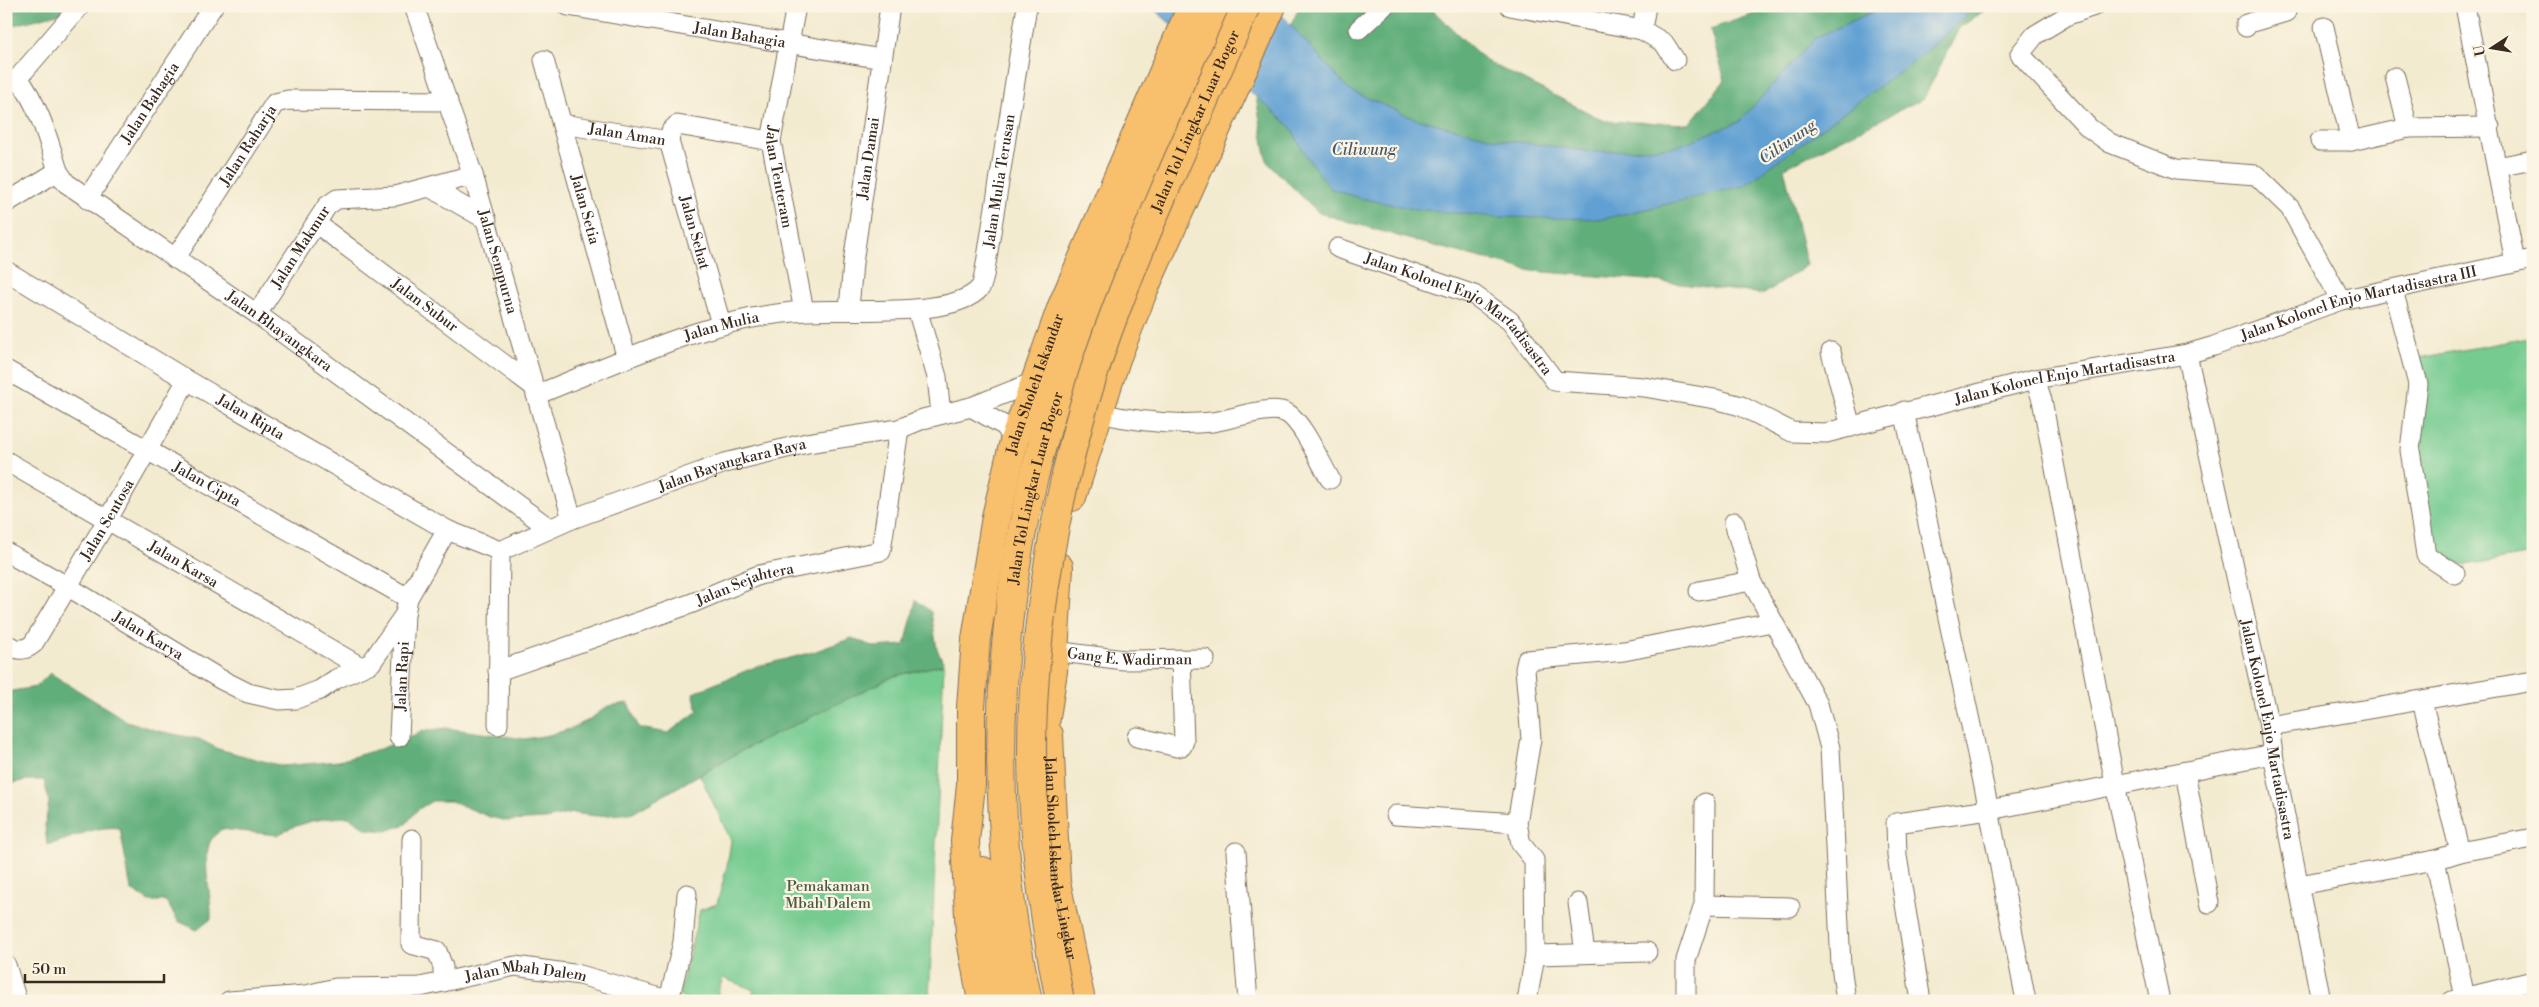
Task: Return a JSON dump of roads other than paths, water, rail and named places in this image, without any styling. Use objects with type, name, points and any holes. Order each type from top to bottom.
[{"type":"highway","name":"Jalan Sholeh Iskandar","points":[[971,785],[971,707],[976,639],[984,579],[1014,441],[1062,306],[1165,63],[1192,6]]},
{"type":"highway","name":"Jalan Tol Lingkar Luar Bogor","points":[[1028,1001],[1017,952],[1006,865],[1002,791],[1003,689],[1016,571],[1032,485],[1064,374],[1092,297],[1218,6]]},
{"type":"highway","name":"Jalan Tol Lingkar Luar Bogor","points":[[1060,1001],[1049,945],[1039,866],[1034,804],[1032,708],[1040,622],[1060,497],[1089,392],[1116,308],[1246,6]]},
{"type":"highway","points":[[1054,1001],[1028,822],[1048,714],[1054,651],[1058,573],[1063,538],[1071,502],[1116,359],[1184,198],[1225,113],[1272,6]]},
{"type":"highway","name":"Jalan Sholeh Iskandar Lingkar","points":[[1048,714],[1056,882],[1081,1001]]},
{"type":"highway","points":[[971,785],[965,841],[970,934],[982,1001]]},
{"type":"highway","points":[[971,785],[992,938],[1003,1001]]},
{"type":"street","points":[[6,203],[58,171],[40,118],[12,82],[80,6]]},
{"type":"street","name":"Jalan Bahagia","points":[[87,199],[213,6]]},
{"type":"street","name":"Jalan Sempurna","points":[[414,6],[448,101],[487,220],[572,519]]},
{"type":"street","name":"Jalan Bahagia","points":[[568,6],[882,59]]},
{"type":"street","name":"Jalan Tenteram","points":[[796,6],[771,141],[804,311]]},
{"type":"street","name":"Jalan Damai","points":[[849,309],[852,263],[890,6]]},
{"type":"street","name":"Jalan Mulia Terusan","points":[[918,309],[965,299],[980,287],[985,270],[1027,6]]},
{"type":"street","points":[[1359,29],[1384,6]]},
{"type":"street","points":[[1510,6],[1642,30],[1664,43],[1675,60]]},
{"type":"street","points":[[1642,30],[1646,6]]},
{"type":"street","points":[[2094,6],[2068,15],[2035,35],[2020,54],[2089,128],[2110,143],[2176,169],[2256,175],[2290,208],[2341,300]]},
{"type":"street","points":[[2246,27],[2246,24],[2286,12],[2284,6]]},
{"type":"street","points":[[2465,6],[2497,167],[2524,261]]},
{"type":"street","points":[[2324,28],[2351,141]]},
{"type":"street","name":"Jalan Setia","points":[[544,60],[628,359]]},
{"type":"street","points":[[2395,77],[2408,128]]},
{"type":"street","name":"Jalan Raharja","points":[[175,259],[275,103],[288,100],[448,101]]},
{"type":"street","name":"Jalan Aman","points":[[562,124],[669,141],[671,131],[677,125],[771,141]]},
{"type":"street","points":[[2320,141],[2351,141],[2408,128],[2490,126]]},
{"type":"street","name":"Jalan Sehat","points":[[669,141],[721,324]]},
{"type":"street","points":[[2497,167],[2533,160]]},
{"type":"street","name":"Jalan Bhayangkara","points":[[58,171],[66,184],[257,314],[549,528]]},
{"type":"street","name":"Jalan Makmur","points":[[257,314],[327,206],[337,199],[395,196],[431,188],[473,175]]},
{"type":"street","points":[[431,188],[487,220]]},
{"type":"street","name":"Jalan Subur","points":[[317,224],[534,390]]},
{"type":"street","name":"Jalan Kolonel Enjo Martadisastra","points":[[1338,248],[1474,295],[1510,321],[1555,381],[1644,387],[1715,399],[1741,406],[1792,432],[1826,432],[1851,427],[1904,411],[2035,380],[2187,354],[2270,726],[2273,754],[2321,1001]]},
{"type":"street","name":"Jalan Kolonel Enjo Martadisastra III","points":[[2187,354],[2341,300],[2524,261]]},
{"type":"street","name":"Jalan Ripta","points":[[6,271],[187,380],[447,530],[500,551]]},
{"type":"street","points":[[2393,290],[2418,384],[2410,450],[2426,555],[2455,574]]},
{"type":"street","points":[[918,309],[937,377],[941,414]]},
{"type":"street","name":"Jalan Mulia","points":[[534,390],[628,359],[721,324],[804,311],[918,309]]},
{"type":"street","points":[[1831,352],[1851,427]]},
{"type":"street","name":"Jalan Cipta","points":[[6,370],[148,449],[407,606]]},
{"type":"street","name":"Jalan Sentosa","points":[[12,647],[26,649],[33,644],[108,519],[187,380]]},
{"type":"street","points":[[2035,380],[2042,400],[2115,784],[2160,1001]]},
{"type":"street","name":"Jalan Bayangkara Raya","points":[[500,551],[549,528],[725,462],[807,443],[899,429],[923,419],[971,406],[1034,382]]},
{"type":"street","points":[[971,406],[1005,426],[1014,441]]},
{"type":"street","points":[[1099,413],[1129,419],[1183,423],[1213,422],[1277,410],[1295,419],[1330,479]]},
{"type":"street","points":[[1904,411],[1990,810],[2026,1001]]},
{"type":"street","name":"Jalan Sejahtera","points":[[498,670],[690,604],[759,575],[881,551],[899,429]]},
{"type":"street","name":"Jalan Karsa","points":[[6,461],[361,667]]},
{"type":"street","points":[[1734,522],[1751,581],[1818,704],[1830,748],[1841,965],[1846,1001]]},
{"type":"street","points":[[361,667],[371,663],[407,606],[447,530]]},
{"type":"street","points":[[498,725],[500,551]]},
{"type":"street","name":"Jalan Karya","points":[[6,552],[67,586],[220,679],[248,693],[279,700],[296,699],[320,690],[336,678],[361,667]]},
{"type":"street","points":[[1699,590],[1751,581]]},
{"type":"street","name":"Jalan Rapi","points":[[399,737],[407,606]]},
{"type":"street","points":[[1528,1001],[1535,955],[1534,860],[1521,844],[1517,823],[1531,739],[1525,669],[1527,660],[1624,651],[1772,622]]},
{"type":"street","name":"Gang E. Wadirman","points":[[1054,651],[1124,660],[1205,659]]},
{"type":"street","points":[[1137,737],[1176,747],[1182,746],[1184,741],[1181,659]]},
{"type":"street","points":[[2270,726],[2533,681]]},
{"type":"street","points":[[2422,701],[2460,852]]},
{"type":"street","points":[[1921,1001],[1898,856],[1896,823],[1990,810],[2273,754]]},
{"type":"street","points":[[2185,772],[2209,903]]},
{"type":"street","points":[[1686,1001],[1686,960],[1704,905],[1705,803]]},
{"type":"street","points":[[1396,815],[1517,823]]},
{"type":"street","points":[[2299,885],[2435,860],[2460,852],[2533,838]]},
{"type":"street","points":[[412,839],[411,944],[437,951],[443,967],[442,982]]},
{"type":"street","points":[[1236,852],[1248,1001]]},
{"type":"street","points":[[2435,860],[2459,999],[2533,981]]},
{"type":"street","points":[[670,1000],[683,942],[687,894]]},
{"type":"street","points":[[1578,903],[1585,953]]},
{"type":"street","points":[[1704,905],[1790,907]]},
{"type":"street","points":[[1535,955],[1647,952]]},
{"type":"street","points":[[6,965],[17,1001]]},
{"type":"street","name":"Jalan Mbah Dalem","points":[[229,1001],[306,995],[336,988],[420,987],[515,966],[580,976],[670,1000]]},
{"type":"water","name":"Ciliwung","points":[[1150,6],[1274,6],[1349,90],[1413,118],[1497,139],[1595,152],[1675,147],[1739,122],[1815,38],[1885,6],[1976,6],[1926,52],[1744,186],[1603,219],[1497,217],[1414,209],[1359,198],[1331,189],[1307,157],[1290,126]]},
{"type":"park label","name":"Pemakaman Mbah Dalem","points":[[828,894]]}]
